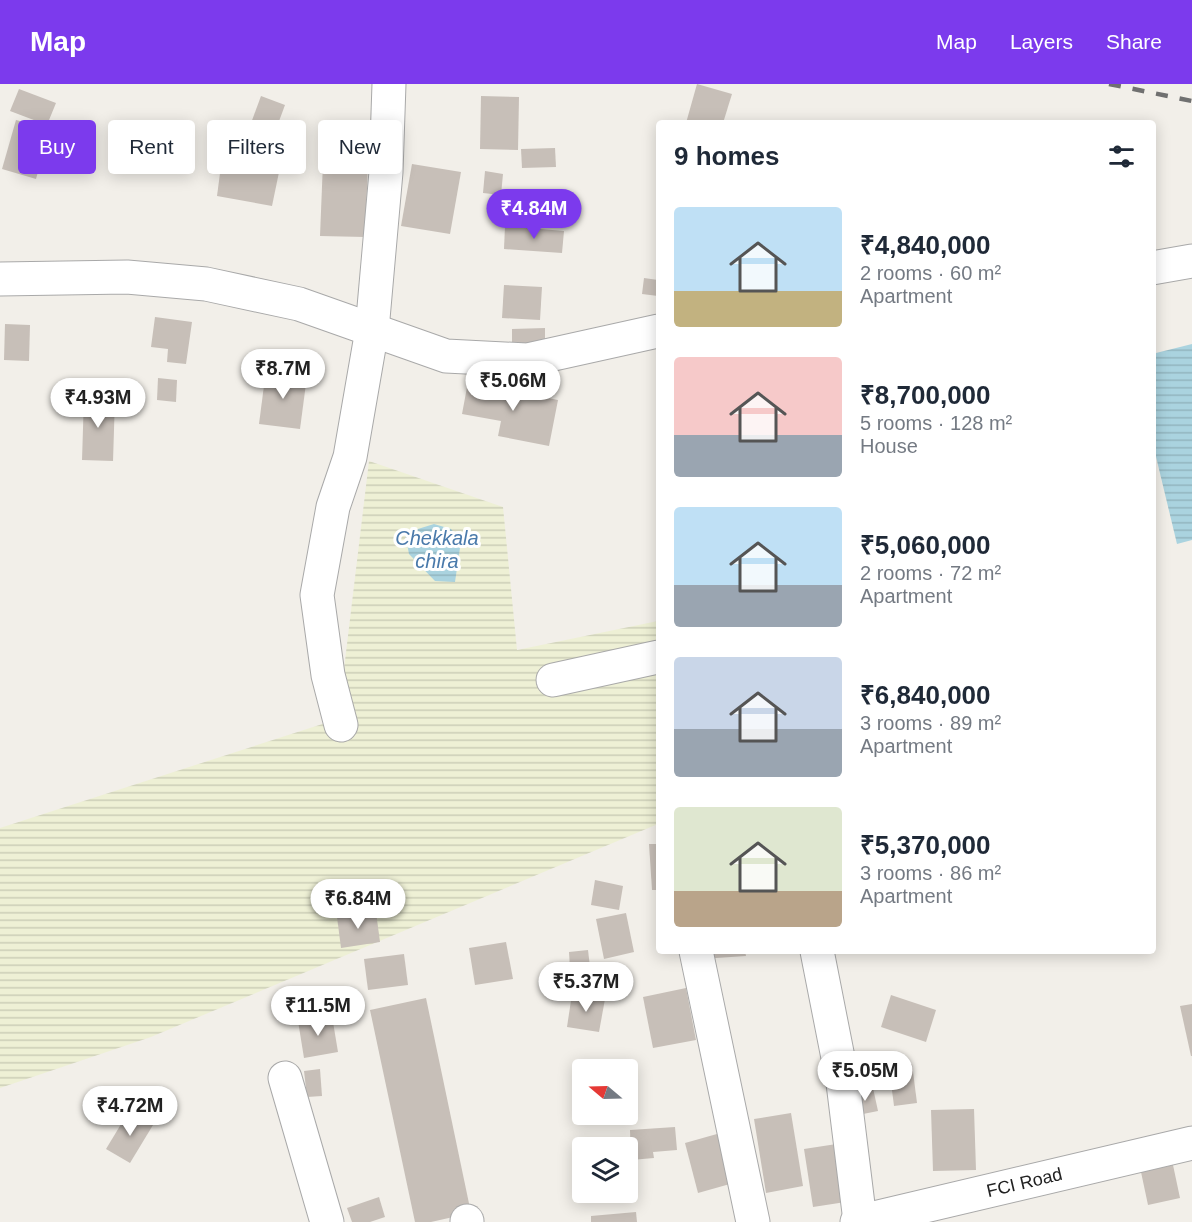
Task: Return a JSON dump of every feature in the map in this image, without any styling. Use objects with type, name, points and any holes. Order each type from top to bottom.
[{"type":"street","points":[[341,725],[328,675],[317,595],[333,507],[350,458],[372,330],[386,172],[389,84]]},
{"type":"street","points":[[1156,267],[1192,261]]},
{"type":"street","points":[[0,279],[127,277],[206,284],[299,304],[446,356],[527,360],[656,331]]},
{"type":"street","points":[[554,680],[656,657]]},
{"type":"street","points":[[697,954],[753,1222]]},
{"type":"street","points":[[819,954],[843,1083],[858,1222]]},
{"type":"street","points":[[285,1077],[327,1222]]},
{"type":"street","name":"FCI Road","points":[[858,1222],[1192,1143]]},
{"type":"green space","points":[[369,461],[503,507],[517,650],[656,621],[656,825],[151,1037],[0,1088],[0,828],[338,719]]},
{"type":"water","points":[[1192,344],[1192,540],[1177,544],[1156,457],[1156,353]]},
{"type":"water","name":"Chekkala chira","points":[[434,524],[451,529],[461,541],[455,582],[435,581],[409,554],[405,533]]},
{"type":"building","points":[[697,84],[732,94],[724,120],[687,120]]},
{"type":"building","points":[[19,89],[56,103],[49,120],[34,120],[10,111]]},
{"type":"building","points":[[261,96],[285,105],[279,120],[252,120]]},
{"type":"building","points":[[481,96],[519,97],[518,150],[480,149]]},
{"type":"building","points":[[16,120],[18,121],[18,174],[2,169]]},
{"type":"building","points":[[555,148],[556,167],[522,168],[521,149]]},
{"type":"building","points":[[412,164],[461,172],[450,234],[401,226]]},
{"type":"building","points":[[485,171],[503,174],[501,195],[483,193]]},
{"type":"building","points":[[19,174],[37,174],[36,179]]},
{"type":"building","points":[[220,174],[279,174],[272,206],[217,196]]},
{"type":"building","points":[[323,174],[368,174],[365,237],[320,236]]},
{"type":"building","points":[[505,226],[564,231],[562,253],[504,249]]},
{"type":"building","points":[[644,278],[656,280],[656,296],[642,294]]},
{"type":"building","points":[[504,285],[542,287],[540,320],[502,318]]},
{"type":"building","points":[[155,317],[192,322],[186,364],[167,362],[168,349],[151,347]]},
{"type":"building","points":[[5,324],[30,325],[29,361],[4,360]]},
{"type":"building","points":[[545,328],[545,349],[512,350],[512,329]]},
{"type":"building","points":[[266,370],[307,376],[300,429],[259,424]]},
{"type":"building","points":[[158,378],[177,380],[176,402],[157,400]]},
{"type":"building","points":[[468,382],[558,400],[549,446],[498,436],[501,421],[462,414]]},
{"type":"building","points":[[84,397],[115,398],[113,461],[82,460]]},
{"type":"building","points":[[649,844],[656,844],[656,890],[652,890]]},
{"type":"building","points":[[595,880],[623,886],[619,910],[591,905]]},
{"type":"building","points":[[376,912],[380,942],[341,948],[337,917]]},
{"type":"building","points":[[626,913],[634,952],[604,959],[596,919]]},
{"type":"building","points":[[506,942],[513,979],[475,985],[469,948]]},
{"type":"building","points":[[588,950],[590,967],[570,969],[569,952]]},
{"type":"building","points":[[404,954],[408,985],[368,990],[364,959]]},
{"type":"building","points":[[701,954],[746,954],[746,956],[701,959]]},
{"type":"building","points":[[686,988],[696,1040],[653,1048],[643,997]]},
{"type":"building","points":[[572,994],[605,999],[599,1032],[567,1027]]},
{"type":"building","points":[[891,995],[936,1010],[926,1042],[881,1027]]},
{"type":"building","points":[[426,998],[471,1213],[431,1222],[415,1222],[370,1010]]},
{"type":"building","points":[[1192,1004],[1192,1056],[1191,1056],[1180,1006]]},
{"type":"building","points":[[332,1016],[338,1052],[304,1058],[298,1021]]},
{"type":"building","points":[[912,1064],[917,1103],[894,1106],[889,1067]]},
{"type":"building","points":[[320,1069],[322,1096],[307,1097],[304,1071]]},
{"type":"building","points":[[873,1088],[878,1111],[858,1115],[853,1092]]},
{"type":"building","points":[[974,1109],[976,1170],[933,1171],[931,1110]]},
{"type":"building","points":[[129,1111],[153,1125],[130,1163],[106,1149]]},
{"type":"building","points":[[791,1113],[803,1186],[766,1193],[754,1119]]},
{"type":"building","points":[[675,1127],[677,1150],[653,1152],[654,1158],[638,1159],[638,1137],[630,1137],[630,1130]]},
{"type":"building","points":[[724,1132],[737,1182],[698,1193],[685,1143]]},
{"type":"building","points":[[843,1143],[852,1201],[813,1207],[804,1149]]},
{"type":"building","points":[[1173,1165],[1180,1198],[1148,1205],[1141,1172]]},
{"type":"building","points":[[379,1197],[385,1217],[370,1222],[352,1222],[347,1208]]},
{"type":"building","points":[[636,1212],[637,1222],[591,1222],[591,1216]]},
{"type":"railway","points":[[1109,84],[1192,101]]}]
